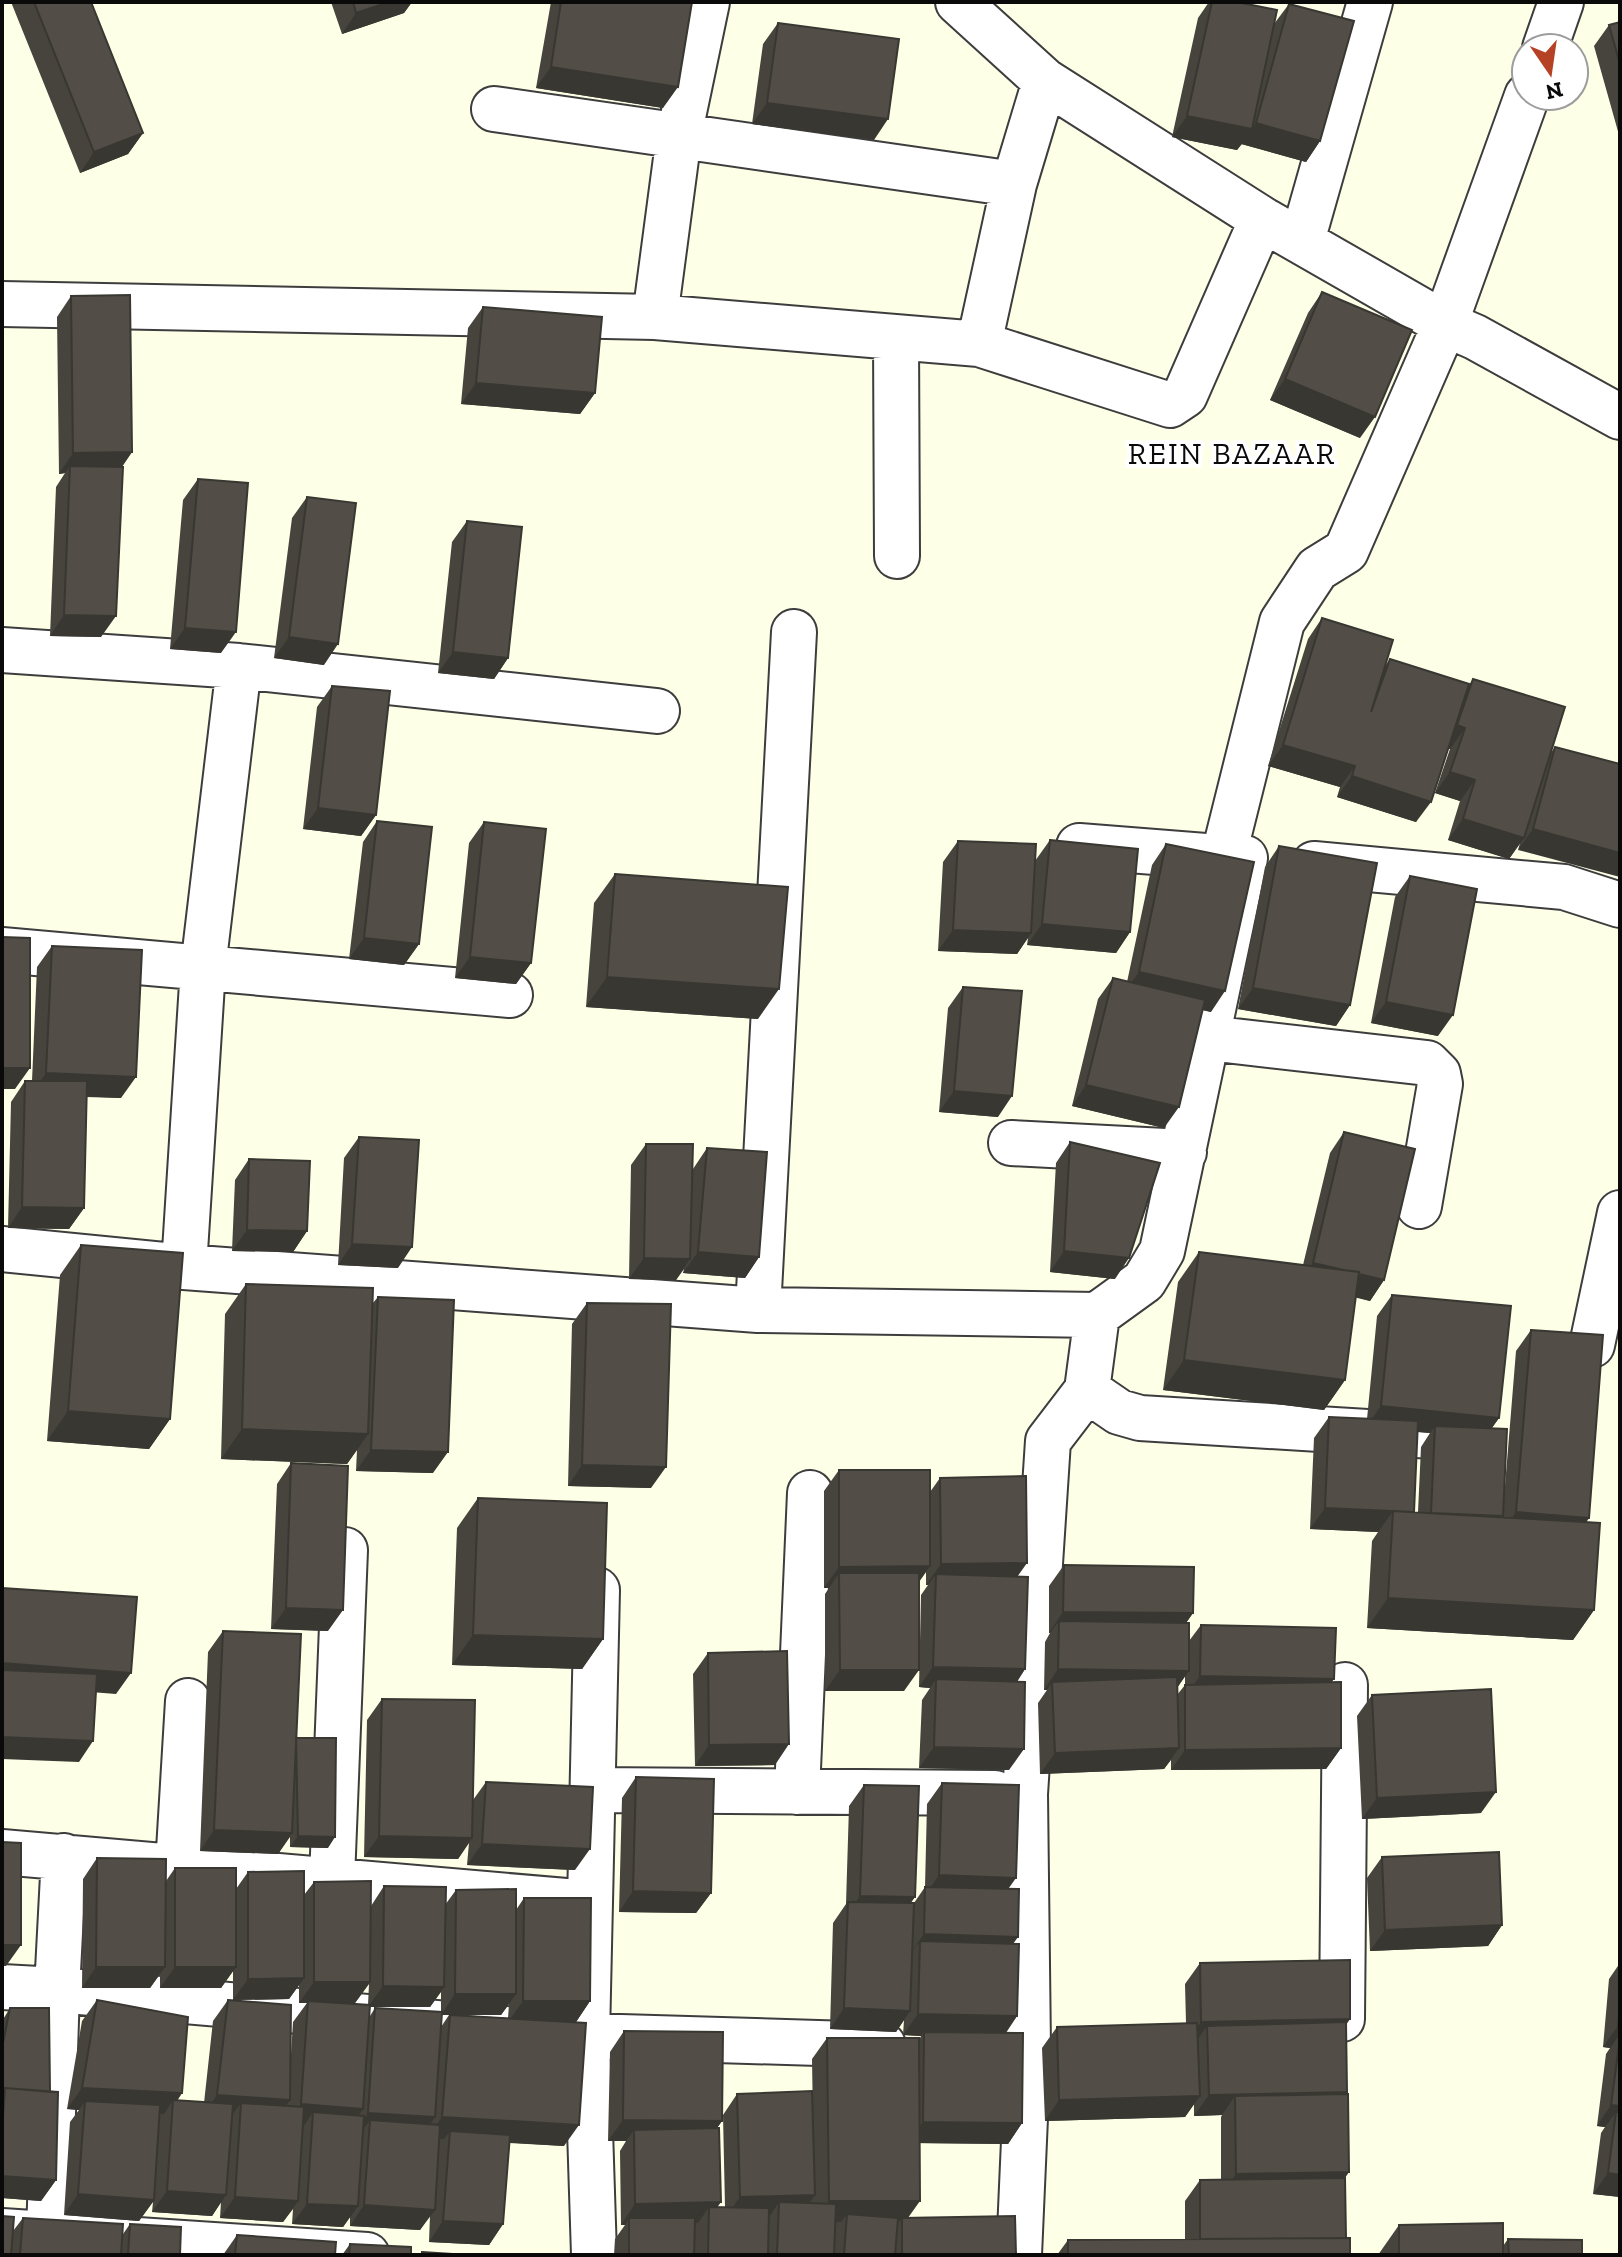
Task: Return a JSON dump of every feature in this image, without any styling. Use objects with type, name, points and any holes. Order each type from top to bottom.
[{"type":"street","points":[[655,317],[679,136],[707,2]]},
{"type":"street","points":[[958,2],[1045,81],[1262,219],[1445,324],[1475,337],[1620,417]]},
{"type":"street","points":[[1302,241],[1370,2]]},
{"type":"street","points":[[1551,32],[1561,2]]},
{"type":"street","points":[[979,344],[1014,184],[1045,81]]},
{"type":"street","points":[[494,109],[1014,184]]},
{"type":"street","points":[[2,1249],[184,1267],[758,1310],[1097,1315],[1144,1281],[1162,1251],[1208,1038],[1234,858],[1282,622],[1317,569],[1346,551],[1445,324],[1521,112]]},
{"type":"street","points":[[2,304],[655,317],[979,344],[1170,405],[1185,395],[1262,219]]},
{"type":"street","points":[[896,337],[897,556]]},
{"type":"street","points":[[758,1310],[794,632]]},
{"type":"street","points":[[2,650],[239,666],[657,711]]},
{"type":"street","points":[[184,1267],[203,968],[239,666]]},
{"type":"street","points":[[1068,845],[1564,887],[1620,905]]},
{"type":"street","points":[[2,950],[510,995]]},
{"type":"street","points":[[1208,1038],[1427,1063],[1438,1074],[1440,1084],[1419,1206]]},
{"type":"street","points":[[1011,1143],[1184,1152]]},
{"type":"street","points":[[1592,1345],[1620,1213]]},
{"type":"street","points":[[1019,2255],[1028,2049],[1025,1794],[1048,1441],[1087,1390],[1097,1315]]},
{"type":"street","points":[[1087,1390],[1119,1412],[1140,1418],[1433,1436]]},
{"type":"street","points":[[797,1792],[810,1493]]},
{"type":"street","points":[[332,1879],[346,1508]]},
{"type":"street","points":[[594,2255],[587,2036],[597,1570]]},
{"type":"street","points":[[1341,2065],[1345,1685]]},
{"type":"street","points":[[178,1867],[188,1701]]},
{"type":"street","points":[[592,1790],[1025,1794]]},
{"type":"street","points":[[2,1852],[589,1903]]},
{"type":"street","points":[[49,2235],[64,1856]]},
{"type":"street","points":[[2,1987],[587,2036],[918,2046]]},
{"type":"street","points":[[981,2048],[1028,2049]]},
{"type":"street","points":[[2,2231],[367,2255]]},
{"type":"building","points":[[34,2],[91,2],[143,133],[94,152]]},
{"type":"building","points":[[353,2],[389,2],[356,13]]},
{"type":"building","points":[[561,2],[692,2],[678,87],[551,67]]},
{"type":"building","points":[[1212,2],[1237,2],[1277,10],[1252,129],[1187,116]]},
{"type":"building","points":[[1289,4],[1354,21],[1320,141],[1256,123]]},
{"type":"building","points":[[1620,22],[1620,64],[1609,25]]},
{"type":"building","points":[[778,23],[899,39],[888,119],[767,103]]},
{"type":"building","points":[[1322,292],[1412,330],[1375,417],[1285,379]]},
{"type":"building","points":[[130,295],[132,452],[73,453],[71,296]]},
{"type":"building","points":[[483,307],[602,317],[595,393],[476,383]]},
{"type":"building","points":[[70,466],[123,467],[116,616],[64,615]]},
{"type":"building","points":[[198,479],[248,483],[236,632],[185,628]]},
{"type":"building","points":[[307,497],[356,503],[338,644],[289,637]]},
{"type":"building","points":[[467,521],[522,527],[508,658],[453,652]]},
{"type":"building","points":[[1322,618],[1393,640],[1371,712],[1390,659],[1469,684],[1431,802],[1352,776],[1355,766],[1283,745]]},
{"type":"building","points":[[1473,679],[1565,707],[1524,838],[1463,819],[1475,780],[1450,772],[1465,728],[1457,725]]},
{"type":"building","points":[[332,686],[390,691],[376,815],[318,808]]},
{"type":"building","points":[[1555,747],[1620,764],[1620,853],[1533,829]]},
{"type":"building","points":[[377,821],[432,827],[419,944],[364,938]]},
{"type":"building","points":[[484,822],[546,829],[531,963],[470,957]]},
{"type":"building","points":[[1050,840],[1138,849],[1130,932],[1042,924]]},
{"type":"building","points":[[958,841],[1036,844],[1031,933],[953,930]]},
{"type":"building","points":[[1166,844],[1254,862],[1225,991],[1139,972]]},
{"type":"building","points":[[1279,846],[1377,863],[1350,1005],[1253,988]]},
{"type":"building","points":[[615,874],[788,887],[779,989],[607,977]]},
{"type":"building","points":[[1410,876],[1477,889],[1453,1015],[1386,1002]]},
{"type":"building","points":[[2,937],[30,938],[30,1068],[2,1068]]},
{"type":"building","points":[[52,946],[142,950],[136,1077],[46,1073]]},
{"type":"building","points":[[1113,978],[1205,1000],[1179,1107],[1086,1085]]},
{"type":"building","points":[[963,987],[1022,991],[1012,1096],[954,1091]]},
{"type":"building","points":[[25,1081],[87,1081],[84,1208],[22,1207]]},
{"type":"building","points":[[1344,1132],[1415,1149],[1384,1280],[1313,1263]]},
{"type":"building","points":[[359,1137],[419,1140],[412,1247],[352,1244]]},
{"type":"building","points":[[1070,1142],[1160,1163],[1129,1258],[1064,1251]]},
{"type":"building","points":[[646,1144],[693,1144],[690,1259],[644,1258]]},
{"type":"building","points":[[707,1148],[767,1152],[759,1257],[698,1252]]},
{"type":"building","points":[[249,1159],[310,1161],[307,1231],[247,1230]]},
{"type":"building","points":[[81,1245],[183,1253],[170,1419],[68,1411]]},
{"type":"building","points":[[1199,1252],[1359,1272],[1345,1380],[1184,1360]]},
{"type":"building","points":[[246,1284],[373,1288],[368,1434],[242,1429]]},
{"type":"building","points":[[1392,1295],[1511,1306],[1499,1418],[1381,1406]]},
{"type":"building","points":[[378,1297],[454,1300],[448,1452],[371,1450]]},
{"type":"building","points":[[587,1303],[671,1304],[666,1467],[582,1465]]},
{"type":"building","points":[[1531,1330],[1603,1335],[1589,1518],[1516,1512]]},
{"type":"building","points":[[1329,1417],[1418,1421],[1414,1512],[1325,1508]]},
{"type":"building","points":[[1435,1426],[1507,1429],[1503,1516],[1431,1513]]},
{"type":"building","points":[[291,1463],[348,1466],[343,1610],[286,1608]]},
{"type":"building","points":[[839,1470],[930,1470],[930,1566],[839,1567]]},
{"type":"building","points":[[1026,1476],[1027,1563],[941,1564],[940,1478]]},
{"type":"building","points":[[478,1498],[607,1503],[603,1639],[473,1635]]},
{"type":"building","points":[[1393,1511],[1600,1523],[1594,1610],[1388,1598]]},
{"type":"building","points":[[1064,1565],[1194,1567],[1193,1613],[1063,1612]]},
{"type":"building","points":[[839,1573],[919,1573],[919,1670],[840,1670]]},
{"type":"building","points":[[936,1574],[1028,1577],[1025,1669],[933,1667]]},
{"type":"building","points":[[2,1588],[137,1597],[131,1673],[2,1663]]},
{"type":"building","points":[[1059,1621],[1189,1623],[1189,1671],[1058,1669]]},
{"type":"building","points":[[1201,1625],[1336,1628],[1334,1679],[1200,1676]]},
{"type":"building","points":[[223,1631],[301,1634],[292,1833],[214,1830]]},
{"type":"building","points":[[787,1651],[789,1744],[709,1745],[708,1653]]},
{"type":"building","points":[[2,1670],[97,1674],[93,1741],[2,1737]]},
{"type":"building","points":[[1177,1677],[1179,1748],[1055,1753],[1052,1682]]},
{"type":"building","points":[[936,1679],[1025,1682],[1024,1749],[934,1747]]},
{"type":"building","points":[[1341,1682],[1341,1748],[1185,1750],[1185,1685]]},
{"type":"building","points":[[1491,1689],[1496,1792],[1377,1798],[1372,1695]]},
{"type":"building","points":[[382,1699],[475,1700],[472,1838],[379,1836]]},
{"type":"building","points":[[296,1738],[336,1738],[335,1837],[298,1836]]},
{"type":"building","points":[[636,1777],[714,1779],[711,1893],[633,1891]]},
{"type":"building","points":[[486,1782],[593,1787],[590,1849],[482,1844]]},
{"type":"building","points":[[942,1783],[1019,1785],[1016,1878],[939,1875]]},
{"type":"building","points":[[864,1785],[919,1786],[915,1897],[860,1896]]},
{"type":"building","points":[[2,1842],[21,1843],[21,1945],[2,1945]]},
{"type":"building","points":[[1499,1852],[1502,1925],[1385,1930],[1382,1857]]},
{"type":"building","points":[[97,1858],[166,1859],[165,1967],[96,1967]]},
{"type":"building","points":[[175,1868],[236,1868],[236,1967],[175,1967]]},
{"type":"building","points":[[304,1871],[304,1978],[248,1979],[248,1872]]},
{"type":"building","points":[[371,1881],[370,1982],[314,1982],[314,1882]]},
{"type":"building","points":[[384,1886],[446,1887],[444,1987],[383,1986]]},
{"type":"building","points":[[925,1887],[1019,1889],[1018,1937],[924,1934]]},
{"type":"building","points":[[516,1889],[516,1994],[455,1994],[456,1890]]},
{"type":"building","points":[[524,1898],[591,1898],[590,2001],[523,2001]]},
{"type":"building","points":[[848,1902],[914,1903],[910,2011],[844,2008]]},
{"type":"building","points":[[920,1941],[1019,1944],[1017,2016],[918,2014]]},
{"type":"building","points":[[1350,1960],[1350,2019],[1201,2022],[1200,1963]]},
{"type":"building","points":[[97,2000],[188,2017],[182,2093],[82,2088]]},
{"type":"building","points":[[228,2000],[291,2005],[290,2100],[217,2095]]},
{"type":"building","points":[[308,2001],[370,2005],[363,2109],[301,2104]]},
{"type":"building","points":[[10,2008],[49,2008],[50,2092],[2,2090],[2,2048]]},
{"type":"building","points":[[375,2008],[442,2012],[435,2117],[368,2113]]},
{"type":"building","points":[[450,2015],[586,2023],[579,2125],[442,2117]]},
{"type":"building","points":[[1346,2022],[1347,2092],[1209,2095],[1207,2026]]},
{"type":"building","points":[[1197,2023],[1200,2096],[1059,2100],[1057,2027]]},
{"type":"building","points":[[624,2031],[723,2032],[722,2121],[623,2120]]},
{"type":"building","points":[[924,2032],[1023,2033],[1022,2123],[923,2122]]},
{"type":"building","points":[[827,2038],[919,2038],[920,2201],[829,2201]]},
{"type":"building","points":[[1620,2038],[1620,2106],[1611,2105]]},
{"type":"building","points":[[5,2088],[58,2092],[56,2180],[2,2176]]},
{"type":"building","points":[[812,2091],[815,2195],[740,2197],[737,2094]]},
{"type":"building","points":[[1348,2094],[1349,2172],[1236,2174],[1235,2096]]},
{"type":"building","points":[[173,2100],[233,2104],[226,2195],[167,2191]]},
{"type":"building","points":[[85,2101],[160,2105],[154,2200],[78,2194]]},
{"type":"building","points":[[241,2103],[304,2107],[298,2201],[235,2197]]},
{"type":"building","points":[[313,2112],[364,2116],[358,2206],[307,2204]]},
{"type":"building","points":[[1616,2112],[1620,2112],[1620,2175],[1608,2173]]},
{"type":"building","points":[[370,2120],[440,2125],[435,2210],[364,2205]]},
{"type":"building","points":[[719,2128],[721,2202],[635,2204],[634,2130]]},
{"type":"building","points":[[450,2131],[510,2135],[503,2224],[443,2221]]},
{"type":"building","points":[[1345,2178],[1346,2238],[1200,2239],[1200,2180]]},
{"type":"building","points":[[779,2202],[836,2204],[834,2255],[777,2255]]},
{"type":"building","points":[[709,2207],[769,2208],[768,2255],[708,2255]]},
{"type":"building","points":[[847,2214],[898,2218],[895,2255],[844,2255]]},
{"type":"building","points":[[2,2216],[14,2217],[11,2255],[2,2255]]},
{"type":"building","points":[[1015,2216],[1016,2255],[902,2255],[902,2218]]},
{"type":"building","points":[[23,2218],[123,2224],[121,2255],[20,2255]]},
{"type":"building","points":[[629,2218],[695,2218],[694,2255],[629,2255]]},
{"type":"building","points":[[1503,2223],[1503,2255],[1399,2255],[1399,2225]]},
{"type":"building","points":[[130,2224],[181,2227],[180,2255],[128,2255]]},
{"type":"building","points":[[237,2235],[336,2242],[335,2255],[235,2255]]},
{"type":"building","points":[[1350,2238],[1350,2255],[1068,2255],[1068,2240]]},
{"type":"building","points":[[1508,2239],[1582,2240],[1582,2255],[1509,2255]]},
{"type":"building","points":[[350,2244],[411,2247],[411,2255],[349,2255]]},
{"type":"building","points":[[422,2252],[468,2255],[422,2255]]},
{"type":"district","name":"REIN BAZAAR","points":[[1232,454]]}]
